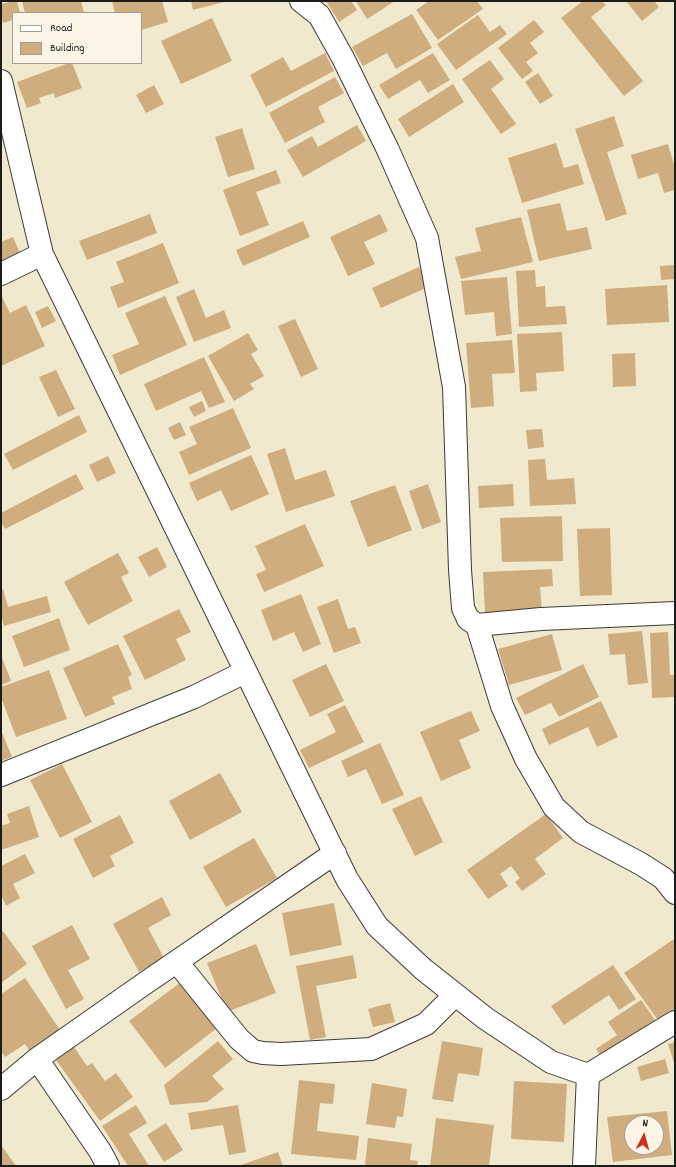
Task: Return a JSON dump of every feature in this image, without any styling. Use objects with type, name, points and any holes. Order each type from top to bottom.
[{"type":"street","points":[[302,1],[319,15],[343,58],[388,150],[427,238],[454,387],[460,570],[463,608],[468,619],[477,625],[541,619],[675,613]]},
{"type":"street","points":[[1,81],[42,254],[347,879],[377,926],[423,969],[485,1018],[551,1062],[588,1075]]},
{"type":"street","points":[[1,274],[42,254]]},
{"type":"street","points":[[477,625],[502,706],[526,759],[554,807],[581,832],[664,878],[675,893]]},
{"type":"street","points":[[1,775],[194,697],[246,672]]},
{"type":"street","points":[[1,1089],[37,1059],[335,853]]},
{"type":"street","points":[[178,962],[239,1040],[253,1051],[263,1053],[281,1054],[371,1049],[426,1024],[455,995]]},
{"type":"street","points":[[588,1075],[675,1022]]},
{"type":"street","points":[[37,1059],[100,1151],[108,1166]]},
{"type":"street","points":[[584,1166],[588,1075]]},
{"type":"building","points":[[17,1],[20,12],[12,12],[12,20],[3,23],[1,16],[1,4]]},
{"type":"building","points":[[22,1],[81,1],[84,12],[25,12]]},
{"type":"building","points":[[112,1],[162,1],[168,22],[142,30],[142,12],[115,12]]},
{"type":"building","points":[[191,1],[223,1],[224,2],[193,10]]},
{"type":"building","points":[[326,1],[351,1],[357,10],[339,22]]},
{"type":"building","points":[[356,1],[395,1],[367,19]]},
{"type":"building","points":[[429,1],[477,1],[483,9],[438,40],[416,10]]},
{"type":"building","points":[[583,1],[602,1],[606,5],[591,17],[643,81],[624,96],[561,18]]},
{"type":"building","points":[[626,1],[654,1],[659,7],[642,21]]},
{"type":"building","points":[[412,14],[432,48],[396,69],[387,53],[363,66],[352,47]]},
{"type":"building","points":[[478,15],[490,32],[500,25],[507,34],[456,70],[437,44]]},
{"type":"building","points":[[212,18],[232,61],[181,84],[161,41]]},
{"type":"building","points":[[534,20],[544,32],[530,43],[538,53],[526,62],[533,71],[522,79],[498,48]]},
{"type":"building","points":[[325,53],[334,71],[266,107],[250,75],[283,57],[291,71]]},
{"type":"building","points":[[433,53],[450,80],[428,93],[420,80],[388,99],[379,85]]},
{"type":"building","points":[[490,60],[504,79],[491,89],[516,124],[501,134],[462,79]]},
{"type":"building","points":[[66,64],[72,64],[82,88],[55,98],[54,93],[39,98],[41,103],[27,108],[17,82]]},
{"type":"building","points":[[538,73],[553,96],[540,104],[525,82]]},
{"type":"building","points":[[335,77],[344,93],[318,107],[325,122],[285,143],[269,113]]},
{"type":"building","points":[[453,84],[464,102],[409,137],[398,119]]},
{"type":"building","points":[[154,85],[164,104],[146,113],[136,95]]},
{"type":"building","points":[[614,116],[624,146],[607,152],[627,214],[606,221],[575,129]]},
{"type":"building","points":[[357,125],[366,141],[303,177],[287,150],[312,136],[318,147]]},
{"type":"building","points":[[242,128],[255,169],[228,177],[215,137]]},
{"type":"building","points":[[556,143],[564,168],[578,164],[584,184],[522,203],[508,158]]},
{"type":"building","points":[[668,144],[675,168],[675,190],[664,193],[658,173],[638,179],[631,155]]},
{"type":"building","points":[[276,170],[281,183],[256,192],[269,225],[240,236],[223,190]]},
{"type":"building","points":[[560,203],[567,231],[587,227],[592,249],[539,261],[527,210]]},
{"type":"building","points":[[150,214],[157,233],[87,260],[79,241]]},
{"type":"building","points":[[380,214],[388,231],[364,242],[375,264],[348,276],[330,237]]},
{"type":"building","points":[[521,217],[533,262],[461,279],[455,257],[481,251],[475,228]]},
{"type":"building","points":[[303,221],[310,237],[243,266],[236,250]]},
{"type":"building","points":[[13,237],[20,253],[1,262],[1,242]]},
{"type":"building","points":[[163,243],[179,283],[118,308],[110,287],[124,282],[116,262]]},
{"type":"building","points":[[675,265],[675,279],[661,280],[660,266]]},
{"type":"building","points":[[419,267],[428,287],[381,308],[372,288]]},
{"type":"building","points":[[535,270],[536,287],[545,286],[546,307],[565,306],[567,324],[519,327],[516,271]]},
{"type":"building","points":[[507,277],[512,334],[496,336],[494,312],[465,315],[461,281]]},
{"type":"building","points":[[667,285],[669,322],[607,325],[605,289]]},
{"type":"building","points":[[194,289],[206,318],[224,310],[231,328],[194,342],[176,297]]},
{"type":"building","points":[[1,295],[10,313],[26,305],[45,346],[1,366]]},
{"type":"building","points":[[165,296],[187,345],[120,375],[112,355],[139,344],[125,313]]},
{"type":"building","points":[[48,306],[56,321],[42,328],[35,312]]},
{"type":"building","points":[[295,319],[318,369],[301,377],[278,326]]},
{"type":"building","points":[[562,332],[564,371],[536,373],[537,391],[520,392],[517,334]]},
{"type":"building","points":[[248,333],[258,350],[251,354],[264,376],[250,384],[254,389],[234,401],[208,356]]},
{"type":"building","points":[[512,340],[515,373],[492,374],[494,406],[471,408],[466,343]]},
{"type":"building","points":[[635,353],[636,386],[613,387],[612,354]]},
{"type":"building","points":[[204,357],[225,402],[209,408],[201,391],[156,411],[144,384]]},
{"type":"building","points":[[56,370],[75,409],[58,417],[39,377]]},
{"type":"building","points":[[202,401],[206,411],[194,417],[189,407]]},
{"type":"building","points":[[233,408],[251,448],[189,475],[179,452],[197,444],[189,427]]},
{"type":"building","points":[[79,415],[87,432],[13,470],[4,454]]},
{"type":"building","points":[[180,422],[186,435],[174,440],[168,428]]},
{"type":"building","points":[[542,429],[544,447],[528,449],[526,430]]},
{"type":"building","points":[[285,448],[295,480],[326,470],[335,496],[286,512],[267,454]]},
{"type":"building","points":[[251,455],[269,494],[231,511],[221,490],[197,501],[189,483]]},
{"type":"building","points":[[108,456],[116,473],[97,482],[89,465]]},
{"type":"building","points":[[545,459],[547,480],[574,478],[576,504],[530,506],[528,460]]},
{"type":"building","points":[[76,474],[84,489],[5,529],[1,522],[1,513]]},
{"type":"building","points":[[428,484],[441,522],[422,529],[409,491]]},
{"type":"building","points":[[513,484],[514,506],[479,508],[478,486]]},
{"type":"building","points":[[395,485],[412,530],[368,547],[350,501]]},
{"type":"building","points":[[562,516],[563,561],[502,562],[500,518]]},
{"type":"building","points":[[305,524],[324,566],[264,592],[256,574],[266,570],[255,546]]},
{"type":"building","points":[[610,528],[612,595],[580,596],[577,529]]},
{"type":"building","points":[[157,547],[167,567],[149,577],[138,557]]},
{"type":"building","points":[[118,553],[129,573],[121,577],[133,601],[88,625],[64,582]]},
{"type":"building","points":[[552,569],[553,586],[540,587],[542,611],[485,614],[483,572]]},
{"type":"building","points":[[3,589],[8,607],[47,596],[51,612],[4,626],[1,615],[1,590]]},
{"type":"building","points":[[301,594],[321,644],[303,652],[294,632],[273,641],[261,610]]},
{"type":"building","points":[[338,599],[348,629],[355,627],[361,643],[334,653],[317,607]]},
{"type":"building","points":[[179,609],[191,632],[176,639],[186,660],[145,680],[123,636]]},
{"type":"building","points":[[59,618],[70,650],[24,667],[12,636]]},
{"type":"building","points":[[642,631],[648,683],[628,685],[625,654],[610,655],[608,634]]},
{"type":"building","points":[[668,632],[670,675],[675,675],[675,697],[652,698],[650,633]]},
{"type":"building","points":[[552,634],[562,670],[509,685],[498,649]]},
{"type":"building","points":[[118,644],[132,675],[128,677],[132,689],[112,697],[115,704],[85,717],[63,668]]},
{"type":"building","points":[[1,655],[11,681],[1,685]]},
{"type":"building","points":[[326,664],[344,701],[310,717],[292,680]]},
{"type":"building","points":[[583,664],[599,697],[559,717],[551,703],[525,715],[516,698]]},
{"type":"building","points":[[49,670],[67,719],[16,737],[1,697],[1,687]]},
{"type":"building","points":[[601,701],[618,737],[597,747],[588,727],[549,745],[542,729]]},
{"type":"building","points":[[345,705],[364,742],[309,768],[300,750],[336,732],[327,714]]},
{"type":"building","points":[[471,711],[480,731],[459,740],[471,768],[441,781],[420,732]]},
{"type":"building","points":[[1,730],[12,757],[1,761]]},
{"type":"building","points":[[380,743],[404,795],[382,804],[366,769],[348,777],[341,761]]},
{"type":"building","points":[[62,764],[92,822],[60,838],[30,780]]},
{"type":"building","points":[[220,773],[242,812],[190,840],[169,801]]},
{"type":"building","points":[[421,796],[443,842],[415,856],[392,809]]},
{"type":"building","points":[[29,806],[39,837],[1,850],[1,826],[10,823],[7,814]]},
{"type":"building","points":[[546,814],[563,838],[535,859],[546,874],[522,891],[515,882],[520,878],[511,866],[500,874],[508,886],[488,899],[467,870]]},
{"type":"building","points":[[120,815],[134,843],[110,856],[115,866],[93,878],[73,839]]},
{"type":"building","points":[[254,838],[277,878],[226,907],[203,867]]},
{"type":"building","points":[[25,854],[35,873],[13,884],[20,898],[6,906],[1,895],[1,866]]},
{"type":"building","points":[[162,897],[171,915],[148,928],[164,958],[139,972],[113,924]]},
{"type":"building","points":[[334,903],[342,945],[290,956],[282,913]]},
{"type":"building","points":[[72,925],[90,959],[68,970],[84,999],[66,1009],[32,946]]},
{"type":"building","points":[[3,931],[27,964],[1,983],[1,932]]},
{"type":"building","points":[[674,939],[675,1018],[663,1027],[624,973]]},
{"type":"building","points":[[256,944],[276,993],[227,1012],[207,963]]},
{"type":"building","points":[[353,955],[357,978],[316,986],[326,1037],[310,1040],[296,966]]},
{"type":"building","points":[[613,965],[636,999],[619,1010],[609,995],[564,1025],[551,1006]]},
{"type":"building","points":[[25,978],[62,1033],[31,1053],[25,1044],[5,1057],[1,1051],[1,994]]},
{"type":"building","points":[[181,982],[216,1029],[165,1068],[129,1021]]},
{"type":"building","points":[[641,1000],[658,1024],[604,1061],[596,1049],[617,1035],[608,1022]]},
{"type":"building","points":[[390,1003],[395,1022],[373,1027],[368,1009]]},
{"type":"building","points":[[218,1041],[233,1059],[212,1076],[224,1089],[207,1102],[170,1105],[164,1085]]},
{"type":"building","points":[[442,1041],[483,1048],[479,1076],[458,1073],[453,1102],[432,1099]]},
{"type":"building","points":[[675,1042],[675,1066],[668,1044]]},
{"type":"building","points":[[74,1047],[87,1066],[92,1063],[105,1081],[116,1073],[133,1097],[100,1121],[56,1060]]},
{"type":"building","points":[[665,1059],[669,1073],[641,1081],[637,1067]]},
{"type":"building","points":[[299,1080],[335,1084],[333,1104],[320,1103],[317,1131],[359,1136],[356,1160],[291,1154]]},
{"type":"building","points":[[514,1081],[567,1084],[564,1142],[511,1139]]},
{"type":"building","points":[[372,1083],[407,1089],[403,1117],[397,1116],[395,1128],[366,1124]]},
{"type":"building","points":[[136,1105],[147,1123],[129,1134],[149,1166],[128,1166],[102,1126]]},
{"type":"building","points":[[238,1105],[246,1152],[229,1155],[223,1125],[191,1130],[188,1113]]},
{"type":"building","points":[[667,1111],[672,1155],[613,1162],[607,1117],[624,1115],[624,1155],[664,1155],[664,1115],[627,1115]]},
{"type":"building","points":[[436,1118],[494,1125],[489,1166],[430,1166]]},
{"type":"building","points":[[166,1123],[183,1150],[164,1162],[147,1135]]},
{"type":"building","points":[[368,1138],[412,1144],[410,1160],[418,1161],[417,1166],[365,1165]]},
{"type":"building","points":[[1,1145],[16,1166],[1,1166]]},
{"type":"building","points":[[278,1152],[283,1166],[238,1166]]}]
